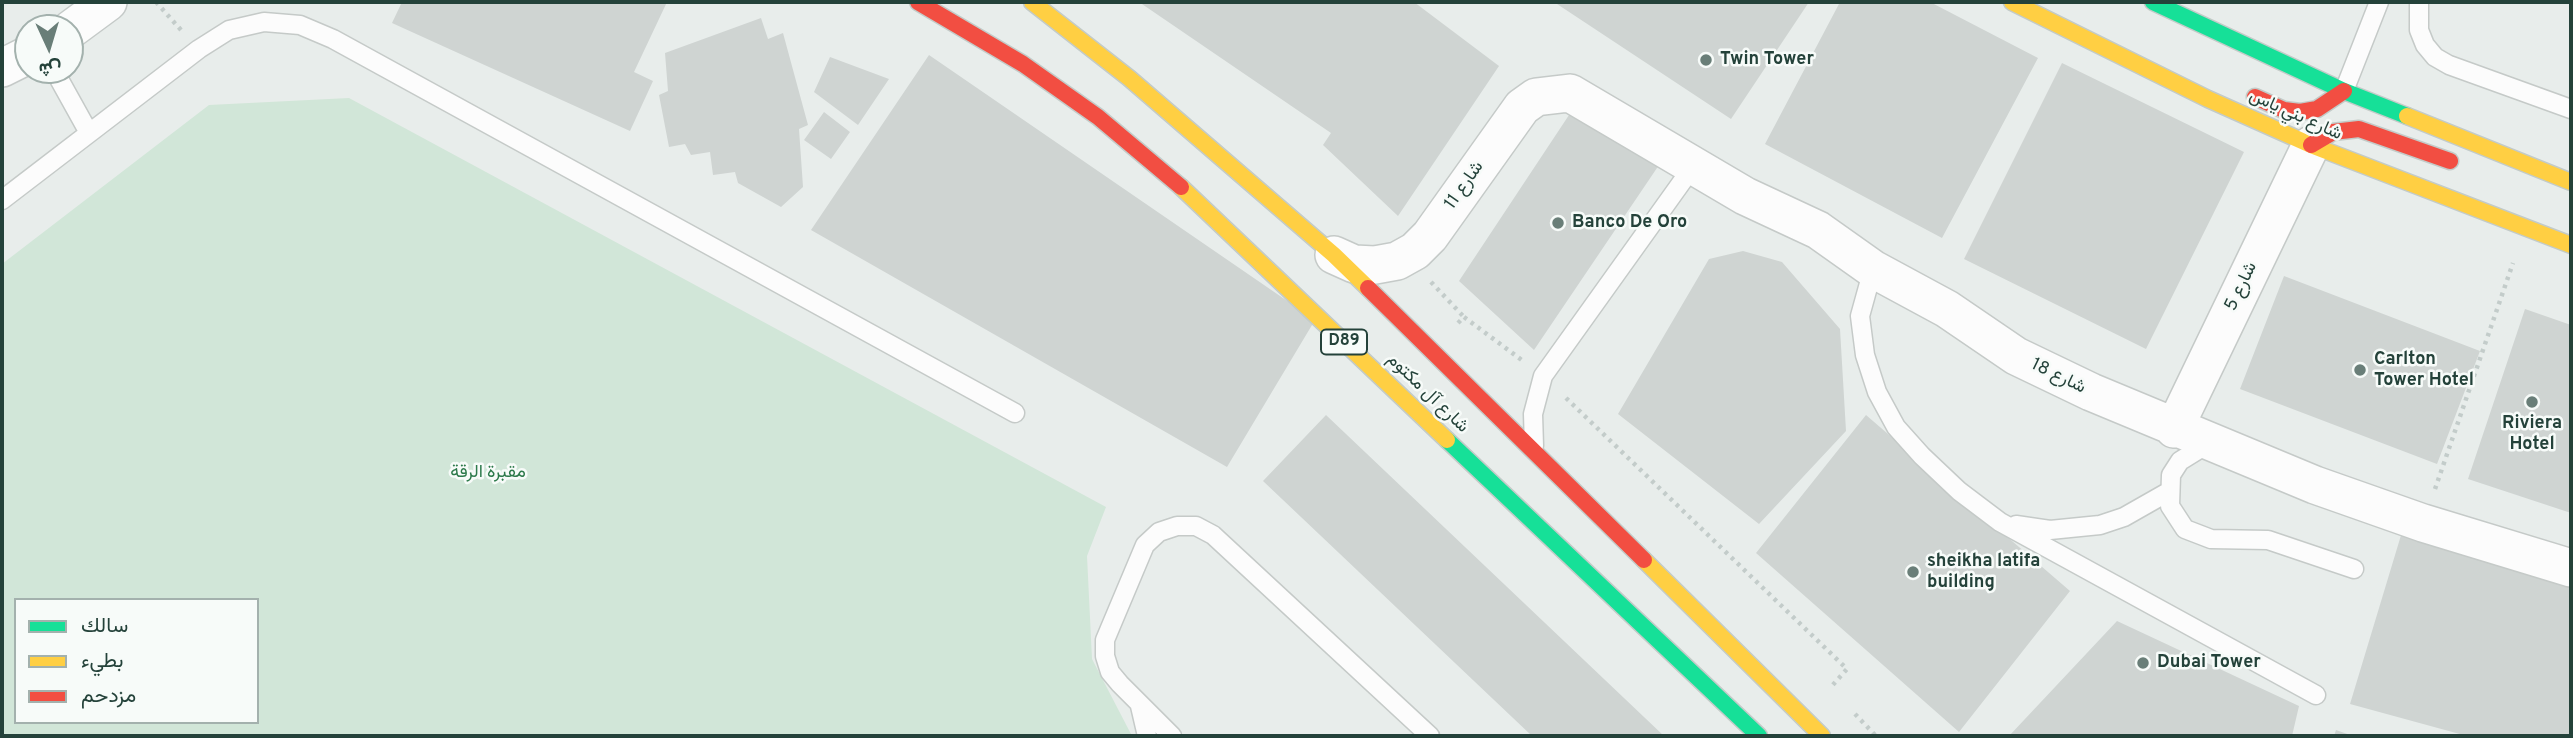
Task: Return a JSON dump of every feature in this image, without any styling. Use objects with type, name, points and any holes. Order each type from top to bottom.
[{"type":"main road","name":"شارع آل مكتوم","points":[[918,2],[1034,72],[1098,117],[1168,174],[1759,736]]},
{"type":"main road","name":"شارع آل مكتوم","points":[[1032,2],[1129,78],[1194,137],[1335,256],[1430,353],[1822,736]]},
{"type":"main road","name":"شارع بني ياس","points":[[2012,2],[2208,99],[2311,145],[2571,246]]},
{"type":"main road","points":[[2152,2],[2344,92],[2571,182]]},
{"type":"main road","points":[[2237,89],[2284,110],[2300,112],[2317,109],[2344,92]]},
{"type":"main road","points":[[2311,145],[2333,132],[2359,129],[2460,165]]},
{"type":"street","points":[[84,20],[108,2]]},
{"type":"street","name":"شارع 11","points":[[1335,256],[1354,264],[1376,265],[1406,257],[1430,236],[1521,107],[1536,97],[1553,93],[1570,93],[1586,100]]},
{"type":"street","name":"شارع 18","points":[[1586,100],[1745,196],[1818,230],[1873,269],[1947,309],[2016,356],[2209,443],[2423,523],[2571,568]]},
{"type":"street","name":"شارع 5","points":[[2174,429],[2311,145]]},
{"type":"lane","points":[[2344,92],[2379,2]]},
{"type":"lane","points":[[2419,2],[2419,30],[2425,45],[2435,57],[2449,65],[2571,108]]},
{"type":"lane","points":[[2,200],[199,49],[229,30],[264,22],[300,25],[333,39],[1015,412]]},
{"type":"lane","points":[[62,84],[89,133]]},
{"type":"lane","points":[[1535,453],[1532,414],[1543,376],[1694,165]]},
{"type":"lane","points":[[1873,269],[1860,316],[1865,355],[1877,392],[1896,427],[1959,492],[2000,522],[2316,695]]},
{"type":"lane","points":[[2209,443],[2180,461],[2171,475],[2168,492],[2176,519],[2197,536],[2268,540],[2354,569]]},
{"type":"lane","points":[[2000,522],[2050,530],[2100,525],[2124,517],[2168,492]]},
{"type":"lane","points":[[1172,736],[1140,706],[1110,672],[1105,656],[1105,640],[1145,545],[1159,532],[1177,526],[1196,526],[1213,535],[1430,736]]},
{"type":"lane","points":[[1140,706],[1147,736]]},
{"type":"path","points":[[156,2],[199,49]]},
{"type":"path","points":[[2423,523],[2525,229]]},
{"type":"path","points":[[1406,257],[1464,317],[1543,376],[1847,668],[1828,686],[1838,696]]},
{"type":"path","points":[[1430,353],[1464,317]]},
{"type":"path","points":[[1847,706],[1877,736]]},
{"type":"green space","name":"مقبرة الرقة","points":[[349,98],[1106,507],[1087,556],[1092,659],[1132,736],[2,736],[2,264],[209,105]]},
{"type":"building","points":[[402,2],[667,2],[634,72],[653,81],[630,131],[392,23]]},
{"type":"building","points":[[1139,2],[1414,2],[1499,66],[1398,216],[1323,145],[1331,133]]},
{"type":"building","name":"Twin Tower","points":[[1554,2],[1809,2],[1731,119]]},
{"type":"building","points":[[1840,2],[1930,2],[2038,58],[1942,238],[1765,144]]},
{"type":"building","points":[[761,18],[768,39],[783,33],[808,125],[799,129],[803,187],[781,207],[738,183],[735,172],[713,175],[710,152],[691,155],[685,144],[669,147],[659,95],[668,91],[665,53]]},
{"type":"building","points":[[929,55],[1315,320],[1227,467],[811,230]]},
{"type":"building","points":[[830,57],[889,79],[858,125],[814,92]]},
{"type":"building","points":[[2062,63],[2244,152],[2146,349],[1964,259]]},
{"type":"building","points":[[824,112],[850,132],[831,159],[804,140]]},
{"type":"building","name":"Banco De Oro","points":[[1571,112],[1659,165],[1534,350],[1459,281]]},
{"type":"building","points":[[1743,251],[1782,262],[1840,329],[1846,431],[1759,524],[1618,414],[1709,259]]},
{"type":"building","name":"Carlton Tower Hotel","points":[[2284,276],[2480,351],[2437,464],[2240,389]]},
{"type":"building","name":"Riviera Hotel","points":[[2525,309],[2571,325],[2571,513],[2468,479]]},
{"type":"building","points":[[1326,415],[1664,736],[1532,736],[1263,481]]},
{"type":"building","name":"sheikha latifa building","points":[[1866,415],[2070,591],[1959,732],[1756,553]]},
{"type":"building","points":[[2405,522],[2571,573],[2571,736],[2467,736],[2350,704]]},
{"type":"building","name":"Dubai Tower","points":[[2117,621],[2299,706],[2292,736],[2009,736]]},
{"type":"building","points":[[2336,730],[2353,736],[2334,736]]},
{"type":"traffic: fast","points":[[2153,2],[2344,91],[2407,116]]},
{"type":"traffic: fast","points":[[1447,440],[1759,736]]},
{"type":"traffic: slow","points":[[1032,2],[1129,78],[1334,255],[1368,288]]},
{"type":"traffic: slow","points":[[2012,2],[2208,99],[2311,145],[2571,245]]},
{"type":"traffic: slow","points":[[2407,116],[2571,182]]},
{"type":"traffic: slow","points":[[1181,187],[1447,440]]},
{"type":"traffic: slow","points":[[1644,560],[1822,736]]},
{"type":"traffic: jam","points":[[918,2],[1023,64],[1098,117],[1181,187]]},
{"type":"traffic: jam","points":[[2255,97],[2284,110],[2300,112],[2317,109],[2344,91]]},
{"type":"traffic: jam","points":[[2311,145],[2333,132],[2359,129],[2450,161]]},
{"type":"traffic: jam","points":[[1368,288],[1644,560]]},
{"type":"place","name":"Twin Tower","points":[[1706,60]]},
{"type":"place","name":"Banco De Oro","points":[[1558,223]]},
{"type":"place","name":"Carlton Tower Hotel","points":[[2360,370]]},
{"type":"place","name":"Riviera Hotel","points":[[2532,402]]},
{"type":"place","name":"sheikha latifa building","points":[[1913,572]]},
{"type":"place","name":"Dubai Tower","points":[[2143,663]]}]
